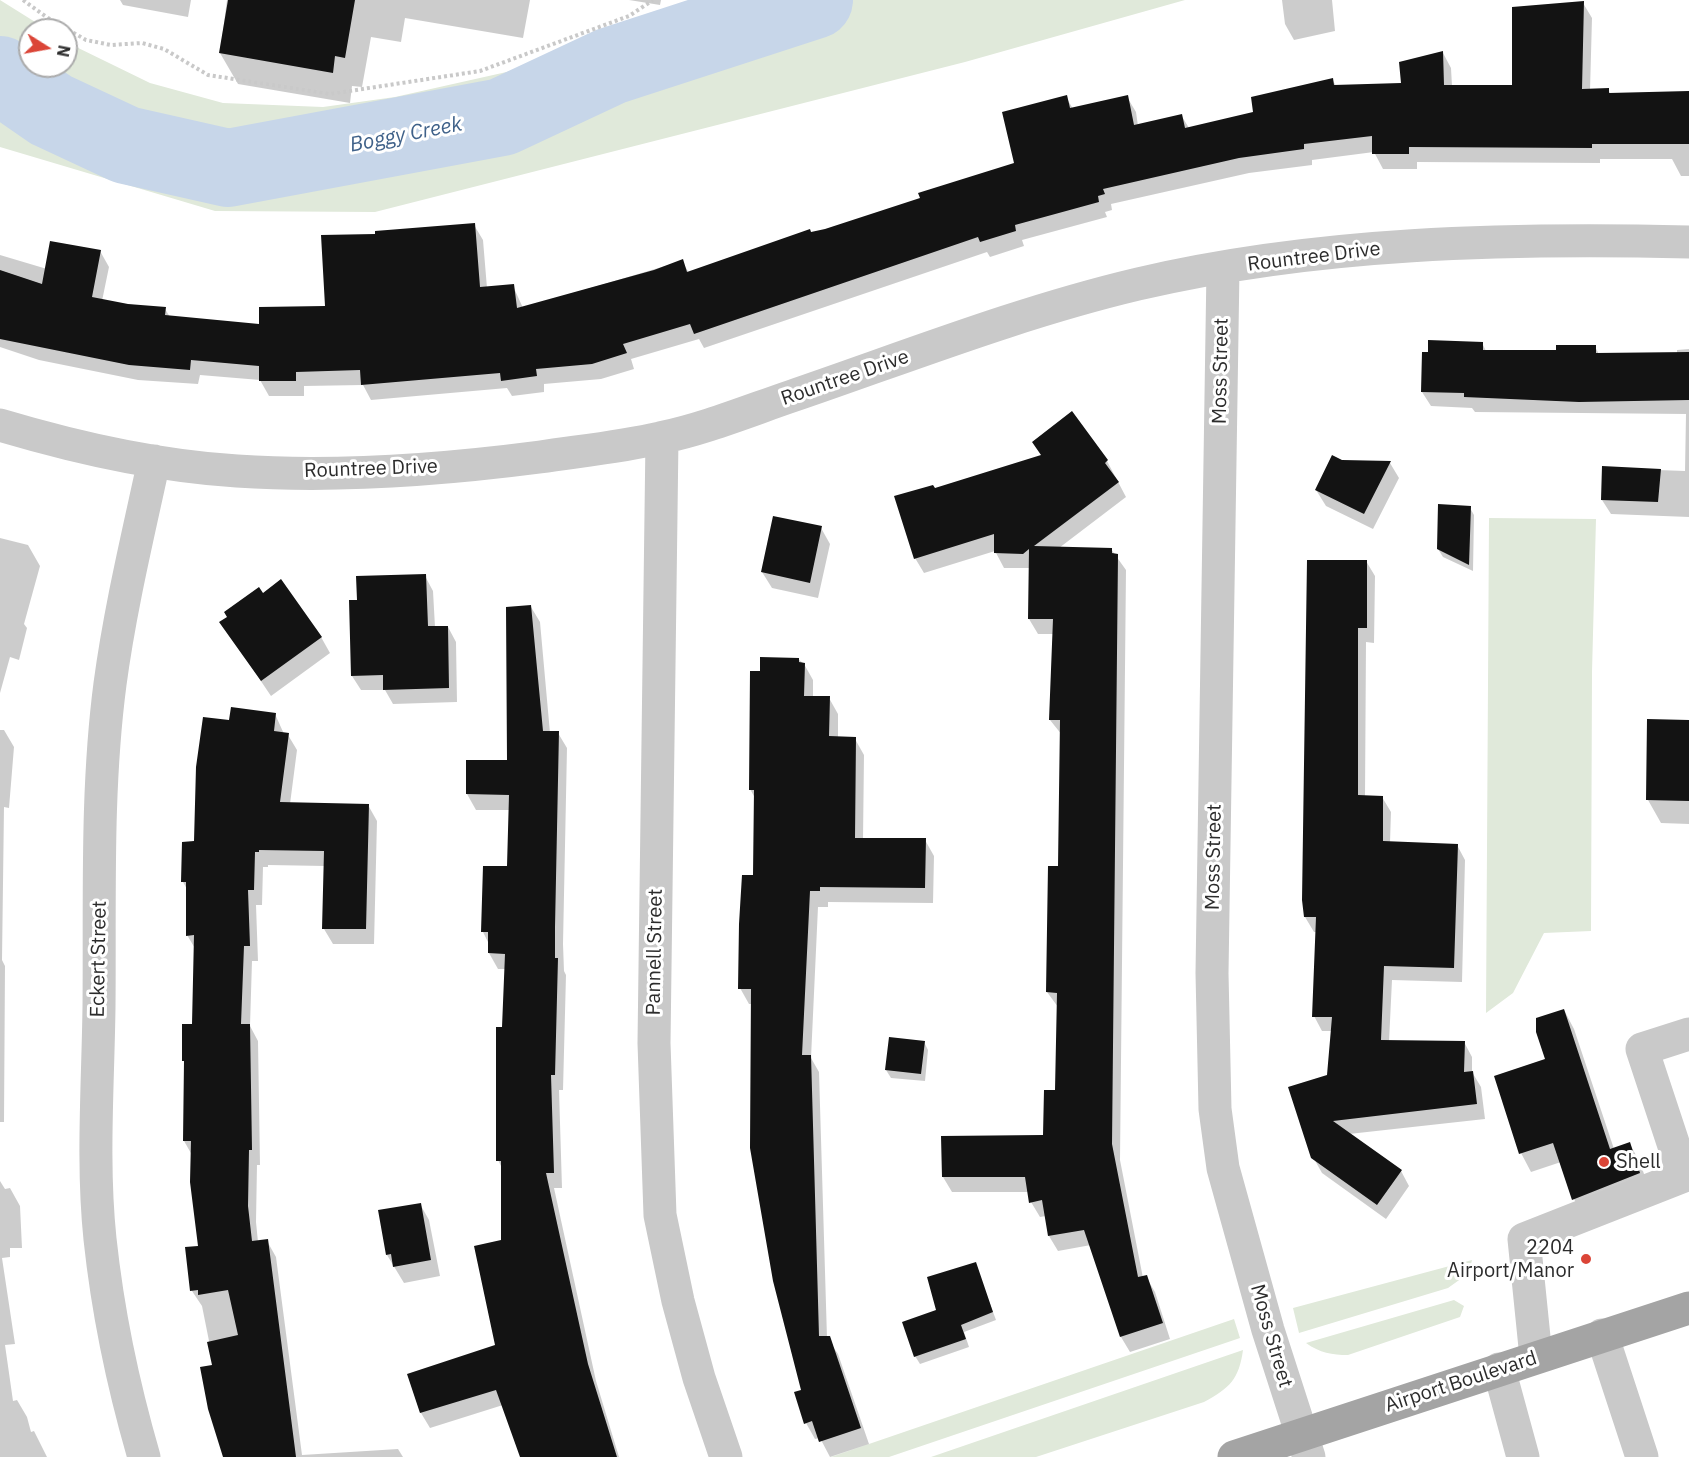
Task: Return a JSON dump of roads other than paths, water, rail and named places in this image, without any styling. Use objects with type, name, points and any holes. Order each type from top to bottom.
[{"type":"main road","name":"Airport Boulevard","points":[[1234,1457],[1305,1446],[1499,1369],[1689,1308]]},
{"type":"street","name":"Rountree Drive","points":[[0,424],[94,451],[238,471],[414,471],[491,463],[662,438],[1049,308],[1139,284],[1223,268],[1332,252],[1419,245],[1519,241],[1689,242]]},
{"type":"street","name":"Moss Street","points":[[1223,268],[1212,973],[1215,1109],[1223,1168],[1305,1446]]},
{"type":"street","name":"Pannell Street","points":[[662,438],[654,1043],[660,1203],[678,1300],[699,1378],[726,1457]]},
{"type":"street","name":"Eckert Street","points":[[144,1457],[125,1392],[110,1316],[100,1237],[98,1124],[102,770],[110,684],[123,606],[154,461]]},
{"type":"street","points":[[1536,1357],[1524,1239],[1687,1175],[1642,1049],[1689,1034]]},
{"type":"street","points":[[1602,1335],[1642,1457]]},
{"type":"street","points":[[1499,1369],[1522,1457]]},
{"type":"waterway","name":"Boggy Creek","points":[[0,75],[51,110],[126,145],[228,168],[502,117],[611,66],[814,0]]},
{"type":"place","name":"Shell","points":[[1604,1162]]},
{"type":"place","name":"2204 Airport/Manor","points":[[1586,1259]]}]
